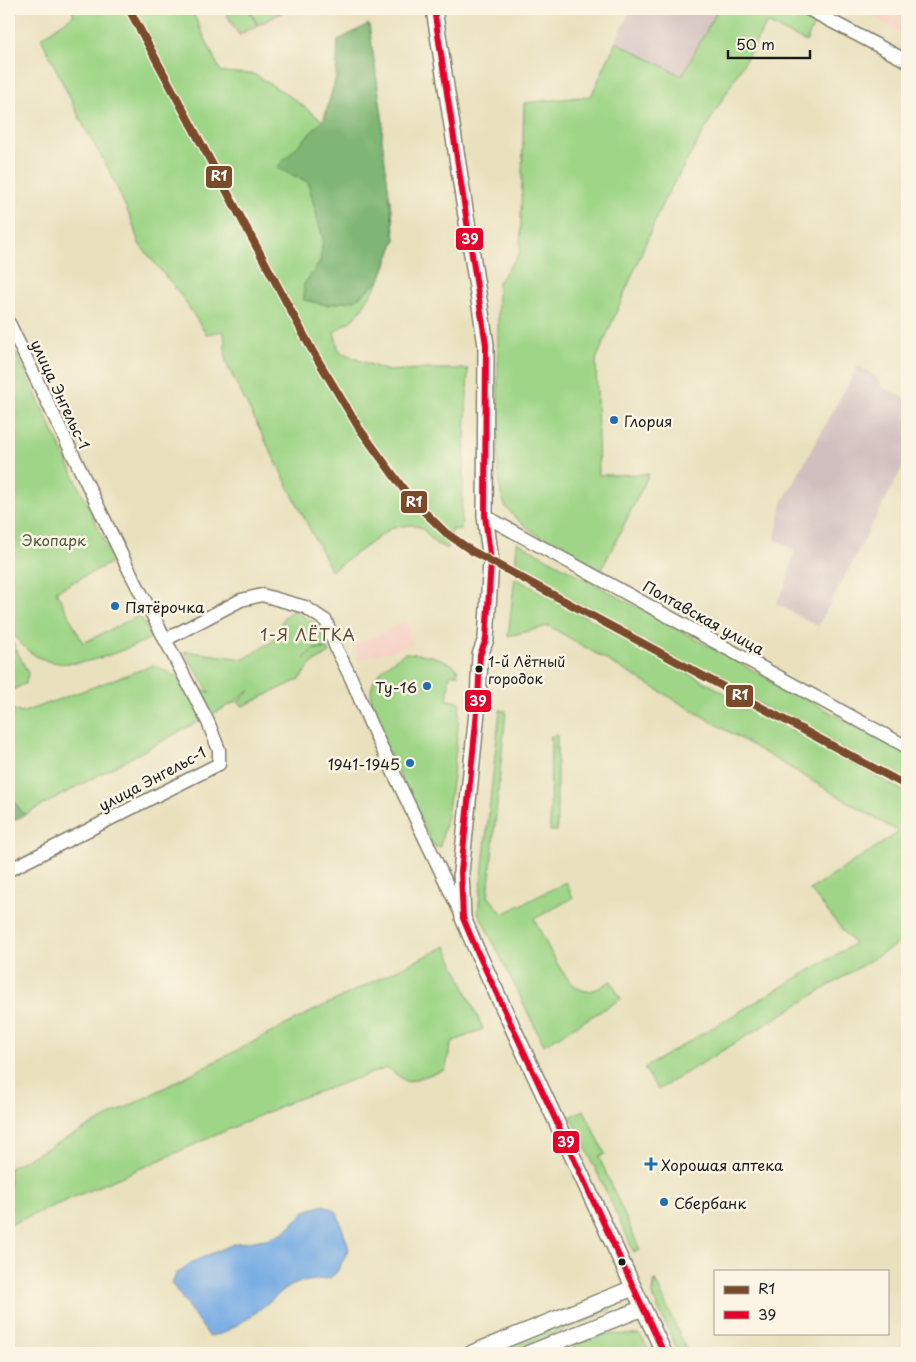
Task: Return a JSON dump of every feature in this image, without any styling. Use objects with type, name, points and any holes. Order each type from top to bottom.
[{"type":"main road","points":[[434,9],[486,345],[484,516],[491,561],[486,639],[480,655],[478,702],[461,872],[463,918],[476,951],[664,1353]]},
{"type":"main road","points":[[472,1353],[633,1288]]},
{"type":"main road","points":[[529,1353],[643,1308]]},
{"type":"street","points":[[808,9],[907,61]]},
{"type":"street","name":"улица Энгельс-1","points":[[9,323],[83,479],[208,722],[219,750],[218,764],[9,870]]},
{"type":"street","name":"Полтавская улица","points":[[484,516],[907,747]]},
{"type":"street","points":[[165,640],[241,600],[262,595],[292,602],[313,611],[326,621],[336,648],[374,731],[463,918]]},
{"type":"shaded area","points":[[222,9],[294,9],[238,40]]},
{"type":"shaded area","points":[[631,9],[718,9],[682,76],[616,42]]},
{"type":"shaded area","points":[[859,9],[899,9],[890,26]]},
{"type":"shaded area","points":[[901,9],[907,9],[907,37],[890,28]]},
{"type":"shaded area","points":[[858,366],[875,375],[882,387],[907,399],[907,459],[818,626],[776,604],[786,584],[794,551],[775,539],[782,503]]},
{"type":"shaded area","points":[[406,619],[411,645],[359,660],[355,645],[389,630]]},
{"type":"green space","points":[[71,9],[191,9],[221,72],[254,74],[288,95],[334,129],[391,200],[395,240],[380,280],[356,317],[334,332],[339,351],[388,371],[468,369],[461,530],[452,529],[447,549],[435,543],[422,528],[412,525],[393,527],[331,571],[226,363],[224,331],[206,334],[181,295],[139,244],[131,219],[109,170],[81,121],[41,38],[74,15]]},
{"type":"green space","points":[[224,9],[248,9],[257,25],[239,35]]},
{"type":"green space","points":[[249,9],[288,9],[258,25]]},
{"type":"green space","points":[[718,9],[789,9],[815,22],[806,42],[767,23],[664,200],[596,360],[599,475],[649,474],[601,571],[534,533],[512,514],[505,505],[500,488],[498,471],[498,282],[520,253],[524,103],[591,96],[616,42],[682,76]]},
{"type":"green space","points":[[369,24],[383,122],[382,139],[395,240],[380,280],[355,300],[327,305],[304,300],[304,284],[320,262],[323,239],[308,182],[276,168],[324,119],[336,77],[338,40]]},
{"type":"green space","name":"Экопарк","points":[[9,338],[114,561],[56,591],[83,643],[140,615],[151,638],[93,660],[55,663],[38,657],[22,645],[9,626]]},
{"type":"green space","points":[[517,542],[907,754],[907,785],[515,571]]},
{"type":"green space","points":[[515,578],[907,793],[907,938],[658,1090],[644,1068],[854,944],[810,890],[899,832],[549,626],[508,636]]},
{"type":"green space","points":[[293,610],[319,626],[327,648],[313,649],[304,659],[313,650],[327,649],[330,653],[311,664],[300,679],[243,706],[238,702],[250,691],[246,692],[235,702],[24,815],[9,794],[9,707],[21,713],[154,665],[210,693],[184,651],[244,659],[273,641],[284,617]]},
{"type":"green space","points":[[9,635],[28,673],[26,683],[9,692]]},
{"type":"green space","points":[[405,653],[432,656],[457,668],[458,674],[450,675],[447,700],[460,702],[451,793],[440,847],[433,846],[377,727],[373,713],[371,691],[377,675]]},
{"type":"green space","points":[[500,710],[506,711],[488,896],[503,914],[566,882],[573,898],[534,919],[556,961],[570,981],[578,988],[589,991],[611,981],[621,999],[544,1045],[478,912]]},
{"type":"green space","points":[[557,735],[557,831],[550,831],[551,736]]},
{"type":"green space","points":[[9,794],[24,815],[9,823]]},
{"type":"green space","points":[[446,946],[483,1029],[452,1042],[445,1070],[407,1082],[387,1068],[292,1101],[9,1225],[9,1168],[309,1013]]},
{"type":"green space","points":[[584,1110],[605,1154],[599,1157],[640,1250],[634,1252],[571,1116]]},
{"type":"green space","points":[[655,1280],[688,1353],[679,1353],[652,1295]]},
{"type":"green space","points":[[611,1309],[591,1319],[505,1353],[486,1353],[589,1312]]},
{"type":"green space","points":[[607,1334],[640,1335],[651,1353],[576,1353],[573,1346]]},
{"type":"water","points":[[324,1205],[337,1212],[349,1249],[337,1272],[330,1278],[301,1282],[286,1288],[249,1318],[221,1334],[209,1336],[172,1284],[176,1274],[192,1262],[236,1243],[266,1239],[284,1232],[305,1211]]},
{"type":"transit line","name":"R1","points":[[129,9],[313,352],[359,428],[410,498],[446,533],[472,551],[907,786]]},
{"type":"transit line","name":"39","points":[[434,9],[486,345],[485,516],[491,561],[486,639],[480,655],[478,702],[461,872],[463,918],[664,1353]]},
{"type":"place","name":"Глория","points":[[614,420]]},
{"type":"place","name":"Пятёрочка","points":[[115,606]]},
{"type":"place","name":"1-й Лётный городок","points":[[479,669]]},
{"type":"place","name":"Ту-16","points":[[427,686]]},
{"type":"place","name":"1941-1945","points":[[410,763]]},
{"type":"place","name":"Хорошая аптека","points":[[651,1164]]},
{"type":"place","name":"Сбербанк","points":[[664,1202]]},
{"type":"district","name":"1-Я ЛЁТКА","points":[[308,634]]}]
